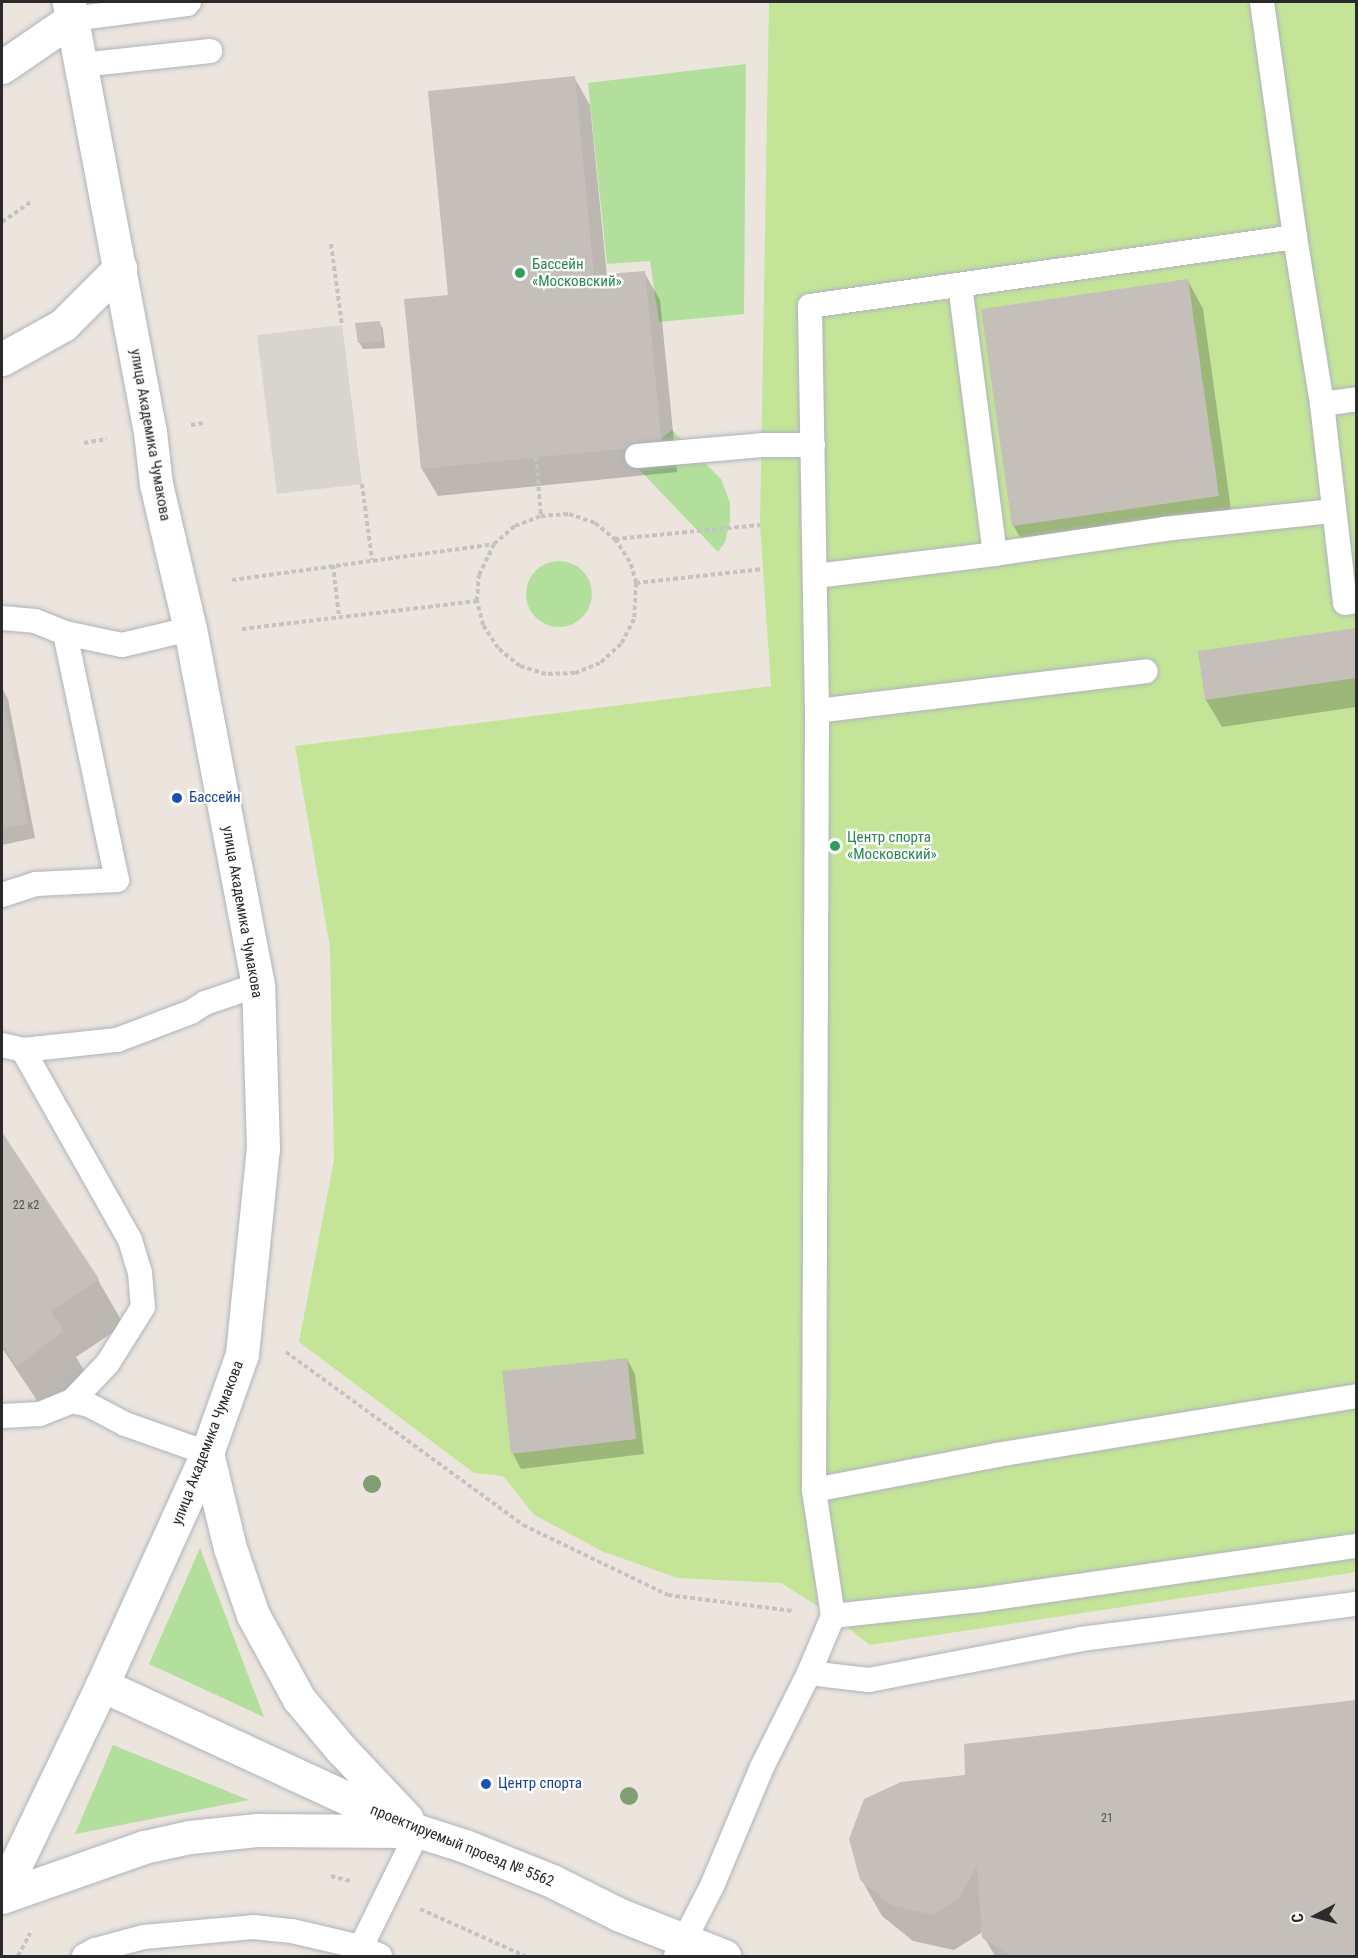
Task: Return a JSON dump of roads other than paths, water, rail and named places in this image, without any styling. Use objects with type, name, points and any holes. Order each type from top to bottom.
[{"type":"street","name":"улица Академика Чумакова","points":[[2,1895],[102,1685],[207,1453],[242,1354],[263,1149],[258,985],[190,629],[156,484],[150,432],[70,10]]},
{"type":"street","points":[[2,67],[70,10]]},
{"type":"street","points":[[2,359],[63,325],[120,268]]},
{"type":"street","points":[[207,1453],[230,1548],[253,1615],[300,1699],[340,1749],[418,1831]]},
{"type":"street","name":"проектируемый проезд № 5562","points":[[102,1685],[418,1831],[465,1846],[552,1881],[680,1948],[724,1956]]},
{"type":"street","points":[[2,1895],[144,1847],[190,1837],[257,1830],[418,1831]]},
{"type":"lane","points":[[70,10],[187,4],[189,2]]},
{"type":"lane","points":[[1262,2],[1294,237],[1322,404],[1345,603],[1356,601]]},
{"type":"lane","points":[[81,65],[210,51]]},
{"type":"lane","points":[[680,1948],[712,1886],[762,1767],[809,1673],[834,1616],[814,1490],[818,711],[810,306],[1294,237]]},
{"type":"lane","points":[[960,285],[995,554]]},
{"type":"lane","points":[[1322,404],[1356,399]]},
{"type":"lane","points":[[637,456],[762,445],[813,445]]},
{"type":"lane","points":[[816,576],[995,554],[1164,529],[1333,511]]},
{"type":"lane","points":[[2,618],[35,621],[65,633],[122,645],[190,629]]},
{"type":"lane","points":[[2,895],[36,884],[117,880],[65,633]]},
{"type":"lane","points":[[818,711],[1146,671]]},
{"type":"lane","points":[[2,1416],[40,1414],[72,1401],[108,1363],[142,1306],[140,1273],[130,1240],[12,1048],[117,1040],[191,1012],[205,1003],[258,985]]},
{"type":"lane","points":[[814,1490],[997,1455],[1356,1396]]},
{"type":"lane","points":[[72,1401],[89,1405],[125,1424],[207,1453]]},
{"type":"lane","points":[[834,1616],[981,1600],[1356,1546]]},
{"type":"lane","points":[[809,1673],[869,1680],[1082,1639],[1356,1605]]},
{"type":"lane","points":[[84,1956],[95,1950],[144,1936],[253,1927],[292,1931],[370,1952],[418,1831]]},
{"type":"place","name":"Бассейн «Московский»","points":[[520,273]]},
{"type":"place","name":"Бассейн","points":[[177,798]]},
{"type":"place","name":"Центр спорта «Московский»","points":[[835,846]]},
{"type":"place","name":"Центр спорта","points":[[486,1784]]}]
